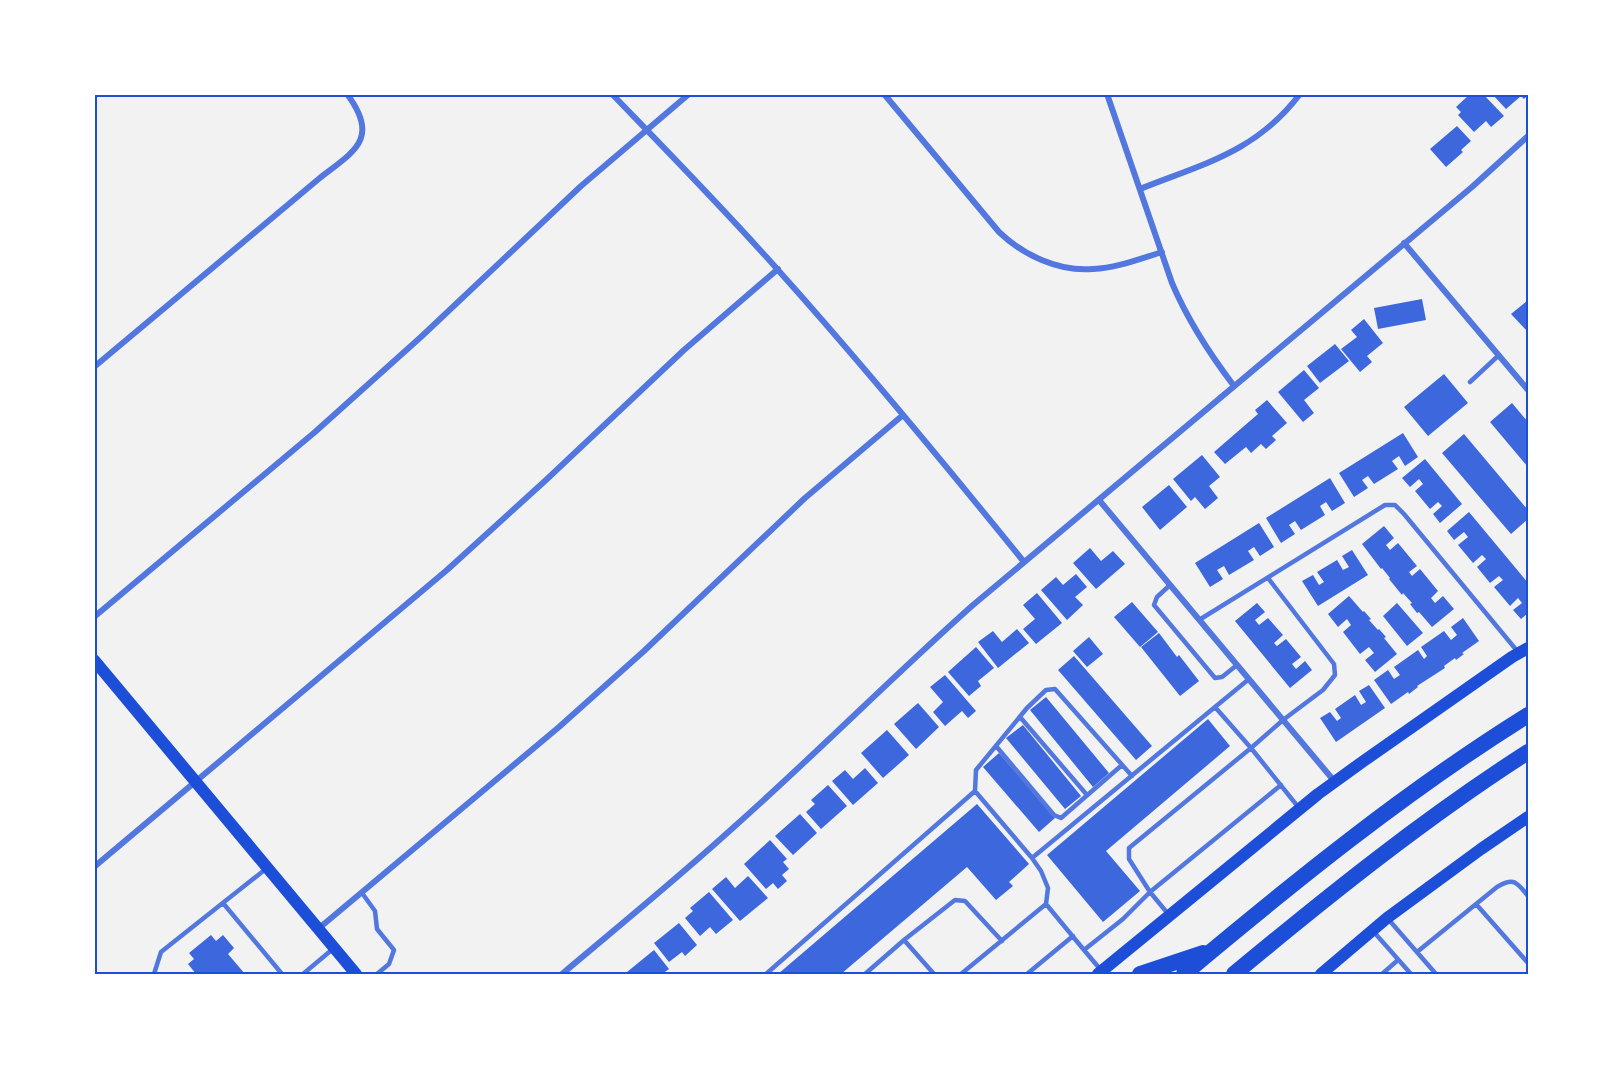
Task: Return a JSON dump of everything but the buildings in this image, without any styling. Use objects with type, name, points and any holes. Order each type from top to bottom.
[{"type":"highway","points":[[1184,975],[1329,855],[1439,774],[1528,715]]},
{"type":"highway","points":[[1234,975],[1351,878],[1528,753]]},
{"type":"highway","points":[[1140,975],[1213,950]]},
{"type":"main road","points":[[1100,973],[1299,809],[1524,651]]},
{"type":"main road","points":[[94,660],[356,975]]},
{"type":"main road","points":[[1320,975],[1387,918],[1528,817]]},
{"type":"street","points":[[94,367],[355,150],[361,139],[362,127],[360,115],[347,94]]},
{"type":"street","points":[[612,94],[778,269],[903,415],[1024,562]]},
{"type":"street","points":[[94,617],[315,432],[422,336],[581,186],[689,94]]},
{"type":"street","points":[[884,94],[999,232],[1020,249],[1050,263],[1092,270],[1119,265],[1162,252]]},
{"type":"street","points":[[1107,94],[1172,284],[1189,320],[1234,386]]},
{"type":"street","points":[[1140,189],[1211,162],[1243,147],[1270,128],[1300,94]]},
{"type":"street","points":[[562,975],[726,834],[914,658],[1024,562],[1472,187],[1528,136]]},
{"type":"street","points":[[1404,243],[1528,390]]},
{"type":"street","points":[[94,867],[456,562],[684,350],[778,269]]},
{"type":"street","points":[[318,930],[559,727],[644,651],[805,498],[903,415]]},
{"type":"street","points":[[1099,500],[1335,782]]},
{"type":"lane","points":[[1470,382],[1499,356]]},
{"type":"lane","points":[[1199,620],[1385,505],[1395,505],[1524,651]]},
{"type":"lane","points":[[1170,915],[1150,892],[1129,859],[1129,848],[1283,720],[1323,690],[1335,675],[1335,664],[1268,578]]},
{"type":"lane","points":[[1170,585],[1157,597],[1154,605],[1215,678],[1222,677],[1237,665]]},
{"type":"lane","points":[[1032,858],[1249,679]]},
{"type":"lane","points":[[961,975],[1046,904],[1048,888],[1041,872],[1032,858],[975,791],[976,770],[1020,717],[1046,690],[1055,689],[1132,776]]},
{"type":"lane","points":[[1215,707],[1251,747],[1299,809]]},
{"type":"lane","points":[[1020,717],[1088,795]]},
{"type":"lane","points":[[996,746],[1054,815],[1061,818],[1122,765]]},
{"type":"lane","points":[[1084,950],[1123,919],[1150,892],[1281,785]]},
{"type":"lane","points":[[766,975],[975,791]]},
{"type":"lane","points":[[154,975],[161,952],[267,868]]},
{"type":"lane","points":[[1417,952],[1497,886],[1508,881],[1517,882],[1528,896]]},
{"type":"lane","points":[[362,893],[375,911],[377,929],[394,950],[389,964],[377,975]]},
{"type":"lane","points":[[865,975],[904,940],[955,900],[965,901],[1002,941]]},
{"type":"lane","points":[[223,903],[282,975]]},
{"type":"lane","points":[[1046,904],[1100,973]]},
{"type":"lane","points":[[1476,904],[1528,963]]},
{"type":"lane","points":[[1387,918],[1436,975]]},
{"type":"lane","points":[[1372,930],[1411,975]]},
{"type":"lane","points":[[1027,975],[1072,936]]},
{"type":"lane","points":[[904,940],[934,975]]},
{"type":"lane","points":[[303,975],[334,948]]},
{"type":"lane","points":[[1382,975],[1398,960]]}]
